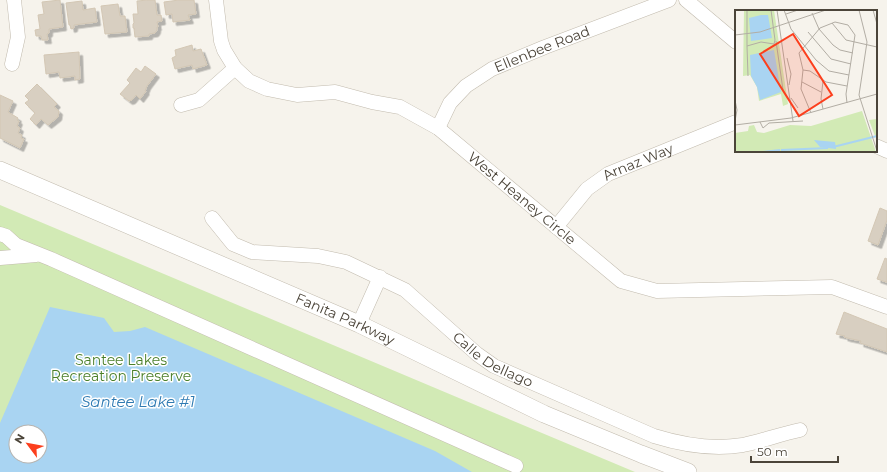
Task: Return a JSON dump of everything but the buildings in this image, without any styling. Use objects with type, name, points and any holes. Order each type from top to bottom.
[{"type":"street","points":[[12,64],[18,37],[14,0]]},
{"type":"street","name":"West Heaney Circle","points":[[216,0],[221,41],[229,60],[249,81],[267,89],[297,95],[335,92],[372,102],[400,107],[438,128],[621,281],[657,291],[832,287],[887,307]]},
{"type":"street","name":"Ellenbee Road","points":[[438,128],[450,103],[466,86],[492,69],[545,47],[669,0]]},
{"type":"street","points":[[686,0],[735,41]]},
{"type":"street","points":[[181,105],[199,100],[235,68]]},
{"type":"street","name":"Arnaz Way","points":[[556,227],[587,189],[608,174],[735,122]]},
{"type":"street","points":[[877,146],[887,151]]},
{"type":"street","name":"Fanita Parkway","points":[[0,170],[359,324],[544,414],[634,452],[688,472]]},
{"type":"street","name":"Calle Dellago","points":[[212,218],[233,244],[252,252],[325,258],[346,262],[405,290],[477,354],[494,366],[654,436],[695,446],[727,446],[743,445],[800,430]]},
{"type":"street","points":[[0,234],[6,236],[16,246],[41,255],[516,466]]},
{"type":"street","points":[[0,249],[16,246]]},
{"type":"street","points":[[0,258],[41,255]]},
{"type":"street","points":[[359,324],[380,278]]},
{"type":"green space","name":"Santee Lakes Recreation Preserve","points":[[0,205],[635,472],[0,472]]},
{"type":"water","name":"Santee Lake #1","points":[[50,307],[104,318],[114,332],[130,331],[145,327],[435,451],[472,472],[0,472],[0,423]]}]
